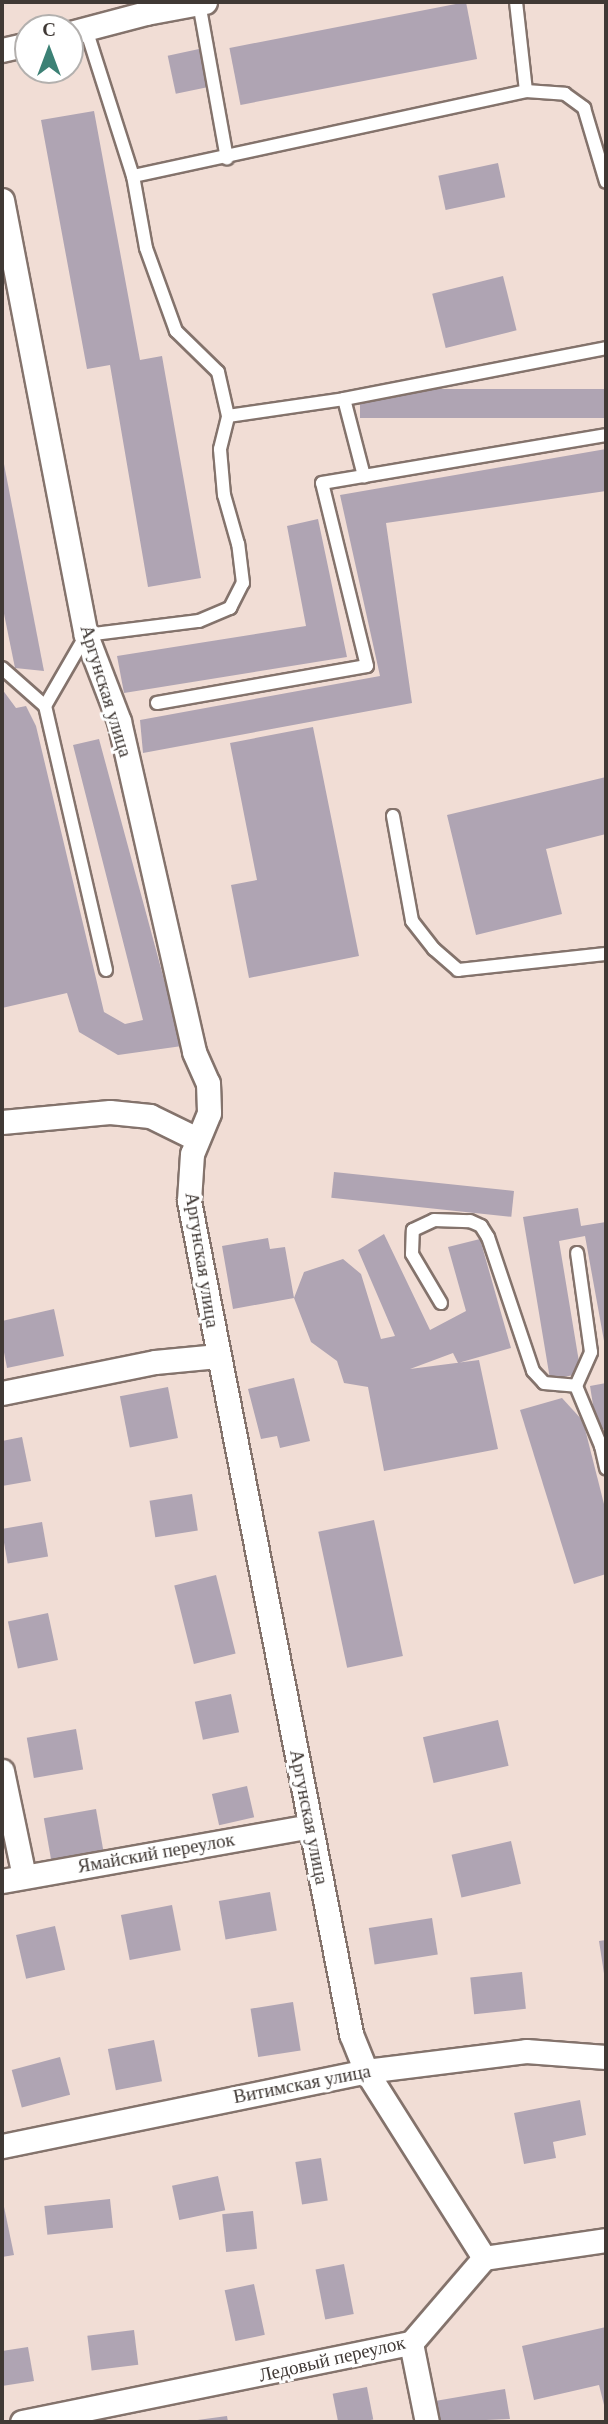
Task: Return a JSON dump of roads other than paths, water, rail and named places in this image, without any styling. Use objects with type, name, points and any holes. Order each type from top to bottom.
[{"type":"street","points":[[84,29],[144,7],[202,2]]},
{"type":"street","name":"Аргунская улица","points":[[2,200],[86,635],[119,721],[194,1052],[208,1083],[209,1113],[192,1154],[189,1201],[351,2034],[366,2071],[484,2258]]},
{"type":"street","points":[[2,1122],[124,1113],[150,1116],[197,1139]]},
{"type":"street","points":[[2,1393],[155,1362],[218,1356]]},
{"type":"street","points":[[2,1771],[13,1878]]},
{"type":"street","name":"Ямайский переулок","points":[[13,1878],[310,1826]]},
{"type":"street","name":"Витимская улица","points":[[2,2146],[366,2071],[526,2051],[606,2057]]},
{"type":"street","points":[[484,2258],[606,2240]]},
{"type":"street","name":"Ледовый переулок","points":[[22,2422],[126,2413],[411,2343],[484,2258]]},
{"type":"street","points":[[411,2343],[427,2422]]},
{"type":"lane","points":[[202,2],[227,158]]},
{"type":"lane","points":[[516,2],[526,91]]},
{"type":"lane","points":[[45,706],[86,635],[199,621],[230,608],[243,583],[238,544],[225,495],[220,449],[228,416],[218,372],[176,331],[146,248],[133,176],[84,47]]},
{"type":"lane","points":[[133,176],[227,158],[526,91],[565,94],[584,108],[606,182]]},
{"type":"lane","points":[[228,416],[344,400],[606,348]]},
{"type":"lane","points":[[344,400],[351,435],[364,476]]},
{"type":"lane","points":[[157,703],[367,666],[322,483],[606,435]]},
{"type":"lane","points":[[2,668],[45,706],[106,970]]},
{"type":"lane","points":[[393,816],[412,921],[434,949],[458,970],[606,954]]},
{"type":"lane","points":[[440,1303],[412,1254],[412,1230],[434,1220],[470,1221],[481,1226],[488,1237],[533,1371],[544,1382],[576,1386]]},
{"type":"lane","points":[[577,1253],[591,1352],[576,1386],[604,1445],[606,1468]]}]
